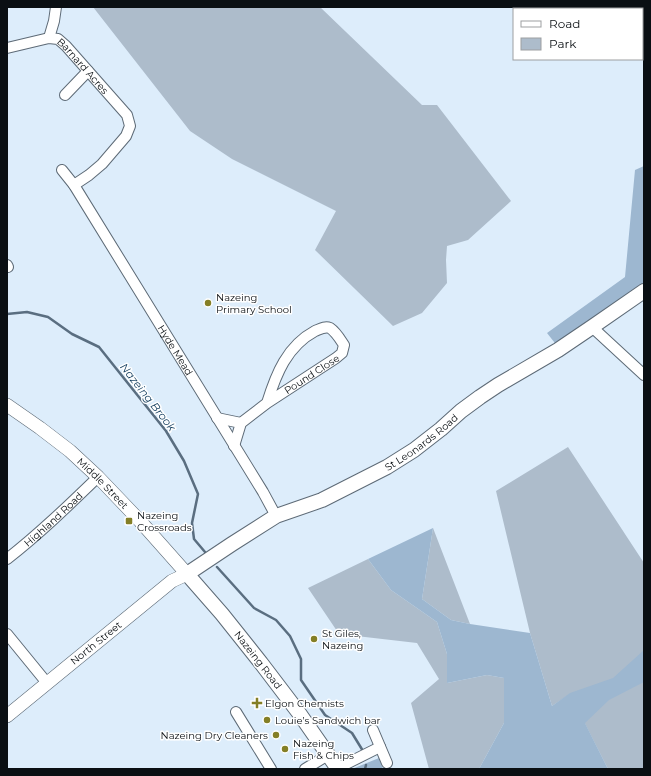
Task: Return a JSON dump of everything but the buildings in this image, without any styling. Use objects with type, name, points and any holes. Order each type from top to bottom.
[{"type":"main road","name":"St Leonards Road","points":[[187,574],[276,516],[322,500],[387,467],[414,450],[480,396],[558,350],[644,291]]},
{"type":"main road","name":"Nazeing Road","points":[[187,574],[222,614],[261,663],[338,768]]},
{"type":"street","points":[[49,38],[56,7]]},
{"type":"street","name":"Barnard Acres","points":[[7,48],[49,38],[58,39],[66,46],[127,115],[130,126],[126,136],[102,164],[74,185]]},
{"type":"street","points":[[65,95],[88,71]]},
{"type":"street","name":"Hyde Mead","points":[[62,170],[74,185],[173,344],[276,516]]},
{"type":"street","points":[[592,327],[644,375]]},
{"type":"street","name":"Pound Close","points":[[241,423],[267,403],[342,353],[344,345],[335,333],[329,328],[322,328],[309,334],[299,342],[283,363],[267,403]]},
{"type":"street","name":"Middle Street","points":[[7,405],[70,451],[98,477],[140,521],[187,574]]},
{"type":"street","points":[[217,418],[241,423],[234,446]]},
{"type":"street","name":"Highland Road","points":[[7,559],[62,512],[98,477]]},
{"type":"street","name":"North Street","points":[[7,716],[172,581],[187,574]]},
{"type":"street","points":[[7,634],[47,683]]},
{"type":"street","points":[[236,712],[271,769]]},
{"type":"street","points":[[373,730],[387,763]]},
{"type":"street","points":[[338,768],[380,747]]},
{"type":"street","points":[[305,769],[328,755]]},
{"type":"green space","points":[[93,7],[320,7],[422,105],[437,105],[511,201],[468,240],[447,246],[447,283],[422,313],[393,326],[315,250],[336,211],[232,159],[190,131]]},
{"type":"green space","points":[[568,447],[644,563],[644,769],[608,769],[570,694],[552,706],[530,633],[496,491]]},
{"type":"green space","points":[[433,528],[470,624],[451,620],[422,599]]},
{"type":"green space","points":[[368,559],[391,590],[437,622],[447,654],[447,683],[487,675],[504,678],[504,723],[479,769],[429,769],[411,703],[439,679],[417,643],[339,634],[308,588]]},
{"type":"shaded area","points":[[644,166],[644,296],[562,352],[547,333],[625,277],[635,170]]},
{"type":"shaded area","points":[[433,528],[422,599],[451,620],[530,633],[552,706],[570,693],[613,678],[644,650],[644,682],[609,700],[585,723],[608,769],[479,769],[504,723],[504,678],[487,675],[447,683],[447,654],[437,622],[391,590],[368,559]]},
{"type":"shaded area","points":[[379,758],[383,769],[352,769]]},
{"type":"waterway","name":"Nazeing Brook","points":[[7,314],[27,312],[48,317],[72,334],[99,347],[166,431],[184,461],[198,494],[192,523],[194,539],[205,552]]},
{"type":"waterway","name":"Nazeing Brook","points":[[217,567],[254,608],[276,620],[290,636],[301,659],[301,680],[325,715],[352,733],[363,751]]},
{"type":"waterway","name":"Nazeing Brook","points":[[365,769],[366,765]]},
{"type":"place","name":"Nazeing Primary School","points":[[208,303]]},
{"type":"place","name":"Nazeing Crossroads","points":[[129,521]]},
{"type":"place","name":"St Giles, Nazeing","points":[[314,639]]},
{"type":"place","name":"Elgon Chemists","points":[[257,703]]},
{"type":"place","name":"Louie’s Sandwich bar","points":[[267,720]]},
{"type":"place","name":"Nazeing Dry Cleaners","points":[[276,735]]},
{"type":"place","name":"Nazeing Fish & Chips","points":[[285,749]]}]
